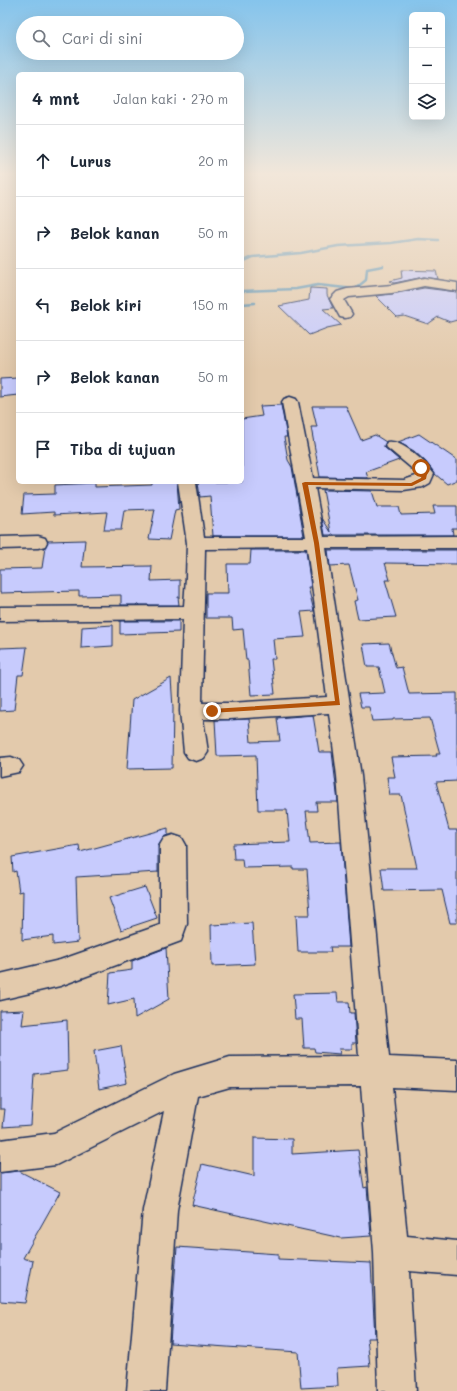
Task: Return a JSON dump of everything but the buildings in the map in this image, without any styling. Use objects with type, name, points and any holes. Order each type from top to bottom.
[{"type":"street","points":[[345,314],[337,298],[347,293],[392,289],[424,282],[457,287]]},
{"type":"street","points":[[290,402],[316,543],[349,776],[391,1252],[397,1391]]},
{"type":"street","points":[[305,483],[404,485],[417,483],[424,479],[424,474],[421,468],[393,446]]},
{"type":"street","points":[[187,484],[196,543],[191,711],[196,752]]},
{"type":"street","points":[[0,543],[38,542]]},
{"type":"street","points":[[196,543],[457,542]]},
{"type":"street","points":[[0,614],[193,612]]},
{"type":"street","points":[[191,711],[230,711],[338,704]]},
{"type":"street","points":[[0,987],[60,973],[170,933],[174,924],[173,844]]},
{"type":"street","points":[[0,1156],[56,1149],[185,1085],[230,1072],[374,1071],[457,1075]]},
{"type":"street","points":[[146,1391],[160,1210],[185,1085]]},
{"type":"street","points":[[391,1252],[457,1258]]},
{"type":"waterway","points":[[244,261],[253,257],[301,253],[338,246],[391,243],[412,240]]},
{"type":"waterway","points":[[244,291],[296,289],[318,285],[355,289],[366,280],[367,269],[383,266]]},
{"type":"waterway","points":[[244,304],[255,303]]},
{"type":"route","points":[[212,711],[338,704],[316,543],[305,483],[412,484],[421,482],[424,479],[424,474],[421,468]]}]
